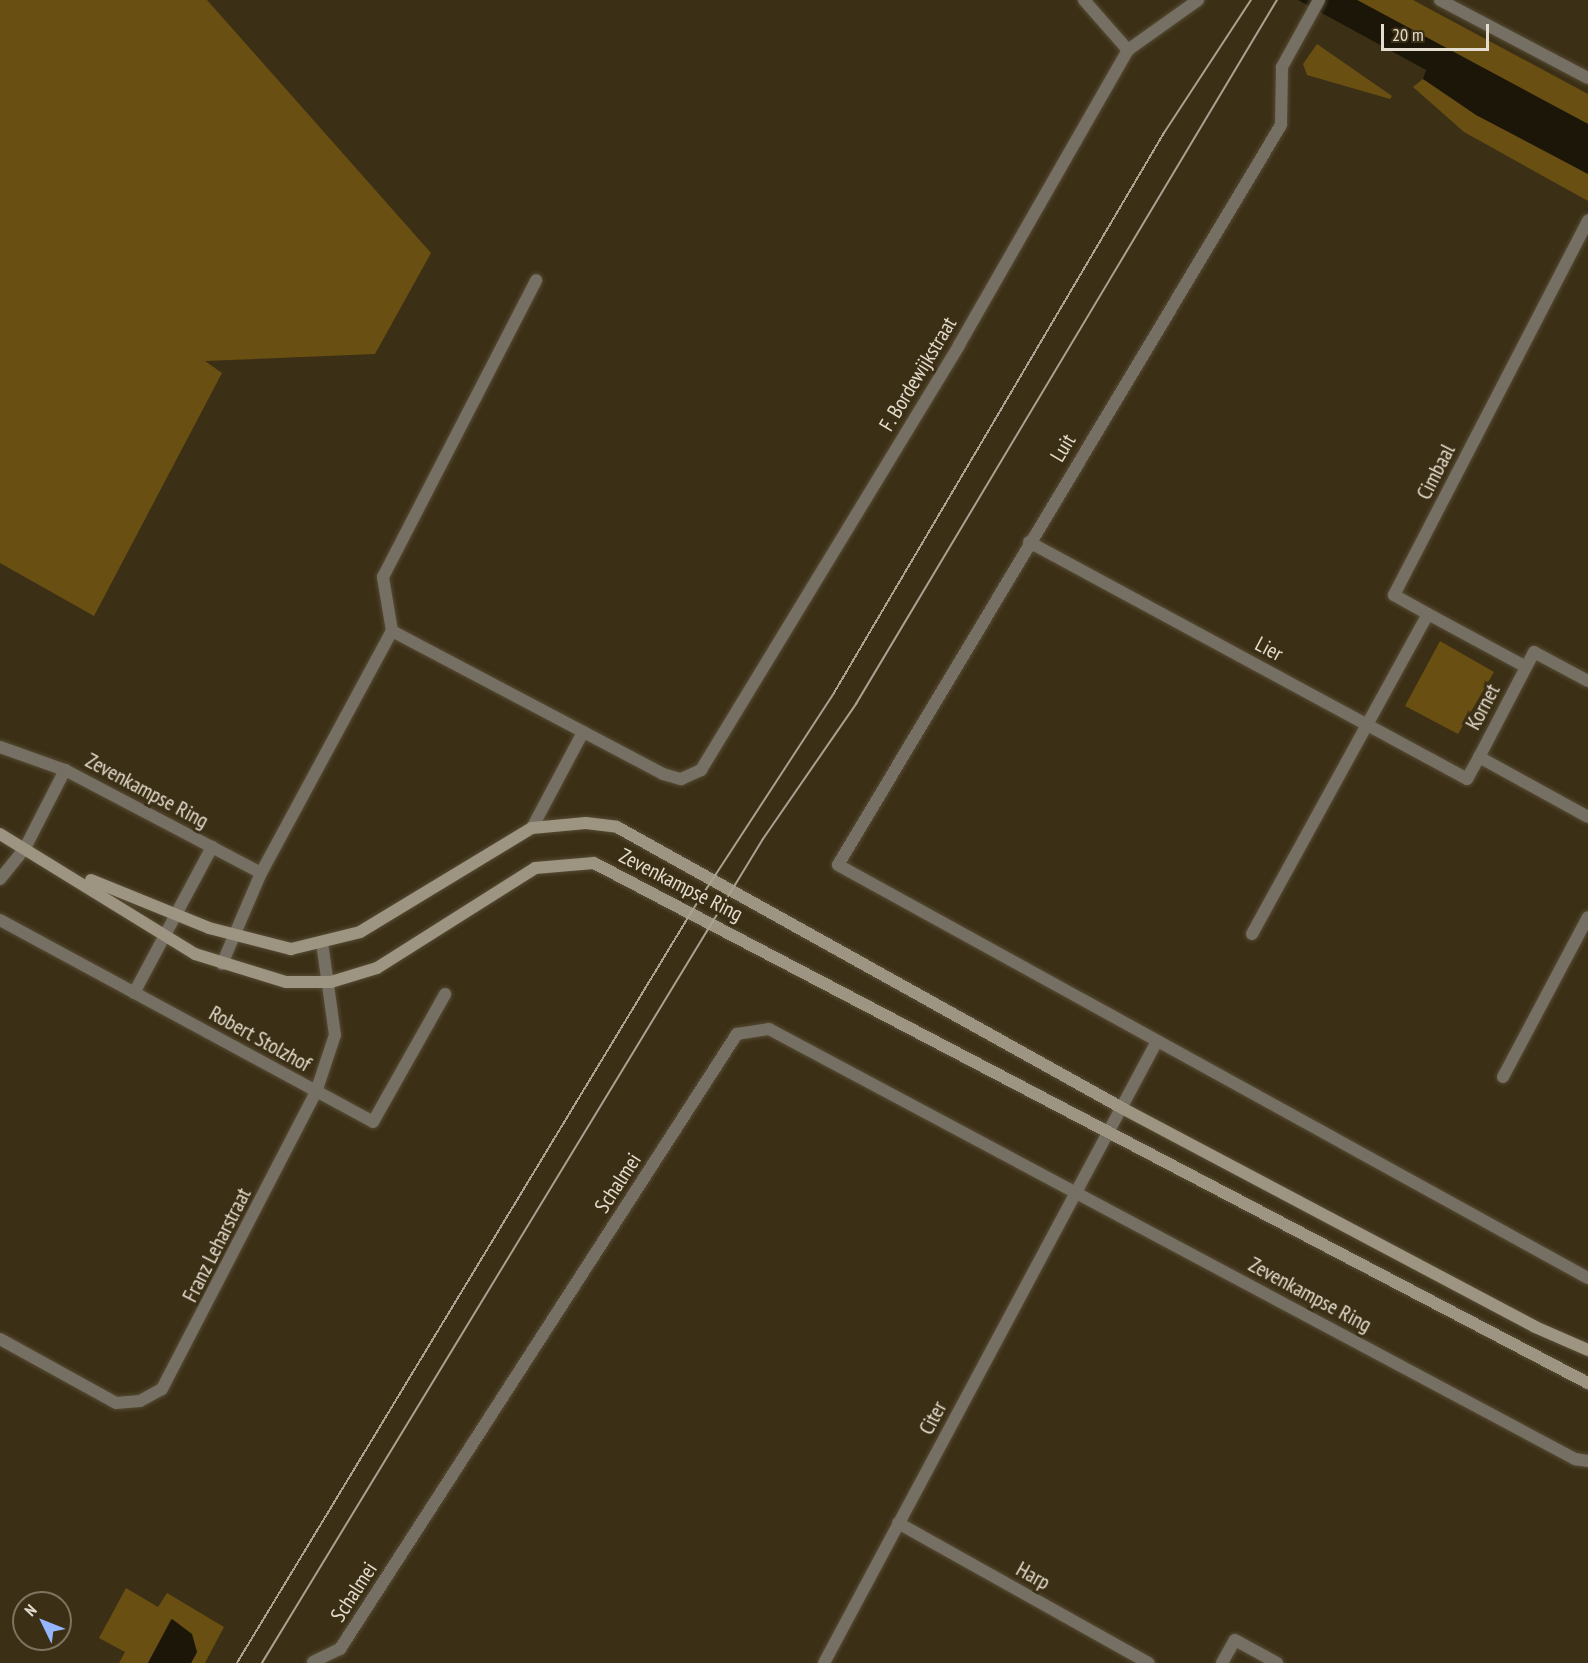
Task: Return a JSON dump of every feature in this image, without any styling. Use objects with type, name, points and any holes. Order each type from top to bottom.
[{"type":"street","points":[[1084,0],[1128,50]]},
{"type":"street","name":"F. Bordewijkstraat","points":[[583,732],[681,779],[701,770],[959,345],[1128,50],[1198,0]]},
{"type":"street","name":"Luit","points":[[1156,1043],[838,865],[1029,542],[1281,125],[1282,67],[1292,42],[1319,0]]},
{"type":"street","points":[[1440,0],[1588,78]]},
{"type":"street","name":"Cimbaal","points":[[1428,614],[1394,595],[1588,220]]},
{"type":"street","points":[[222,964],[236,937],[261,873],[392,631],[383,577],[536,280]]},
{"type":"street","name":"Lier","points":[[1029,542],[1467,779],[1479,757]]},
{"type":"street","points":[[1252,934],[1365,723],[1428,614],[1526,667],[1534,652],[1588,681]]},
{"type":"street","points":[[392,631],[583,732],[532,828]]},
{"type":"street","name":"Kornet","points":[[1526,667],[1479,757],[1586,812]]},
{"type":"street","name":"Zevenkampse Ring","points":[[0,747],[65,770],[261,873]]},
{"type":"street","name":"Zevenkampse Ring","points":[[25,848],[65,770]]},
{"type":"street","name":"Zevenkampse Ring","points":[[61,867],[176,915],[236,937],[291,949],[360,932],[532,828],[586,823],[617,827],[650,842],[1122,1107],[1535,1327],[1588,1350]]},
{"type":"street","name":"Zevenkampse Ring","points":[[0,834],[61,867],[165,934],[222,964],[286,982],[331,982],[376,968],[535,868],[594,863],[1588,1383]]},
{"type":"street","name":"Zevenkampse Ring","points":[[134,993],[212,847]]},
{"type":"street","points":[[0,879],[25,848]]},
{"type":"street","points":[[1503,1077],[1588,916]]},
{"type":"street","name":"Robert Stolzhof","points":[[0,920],[373,1122],[445,994]]},
{"type":"street","name":"Franz Leharstraat","points":[[0,1339],[116,1402],[140,1401],[162,1389],[316,1092],[335,1035],[331,982],[322,943]]},
{"type":"street","name":"Schalmei","points":[[315,1662],[340,1649],[736,1034],[769,1029],[1077,1193]]},
{"type":"street","points":[[1077,1193],[1156,1043],[1588,1278]]},
{"type":"street","name":"Zevenkampse Ring","points":[[1077,1193],[1575,1459],[1588,1461]]},
{"type":"street","name":"Citer","points":[[824,1663],[1077,1193]]},
{"type":"street","name":"Harp","points":[[898,1523],[1148,1663]]},
{"type":"street","points":[[1222,1663],[1235,1640],[1277,1663]]},
{"type":"shaded area","points":[[0,0],[207,0],[431,253],[375,354],[205,361],[222,373],[94,616],[0,563]]},
{"type":"shaded area","points":[[1298,0],[1357,0],[1588,124],[1588,174],[1476,115],[1423,79],[1426,70]]},
{"type":"shaded area","points":[[1357,0],[1413,0],[1588,94],[1588,124]]},
{"type":"shaded area","points":[[1317,44],[1392,96],[1390,99],[1307,75],[1303,64]]},
{"type":"shaded area","points":[[1423,79],[1588,174],[1588,201],[1464,132],[1413,87]]},
{"type":"shaded area","points":[[1440,641],[1494,672],[1458,734],[1405,706]]},
{"type":"shaded area","points":[[126,1588],[158,1607],[167,1593],[224,1627],[205,1663],[191,1663],[197,1652],[171,1619],[148,1663],[119,1663],[125,1652],[99,1638]]},
{"type":"shaded area","points":[[172,1619],[192,1634],[197,1652],[191,1663],[148,1663]]},
{"type":"tram line","points":[[237,1663],[692,911],[834,693],[1164,133],[1251,0]]},
{"type":"tram line","points":[[262,1663],[763,839],[856,704],[1277,0]]}]
